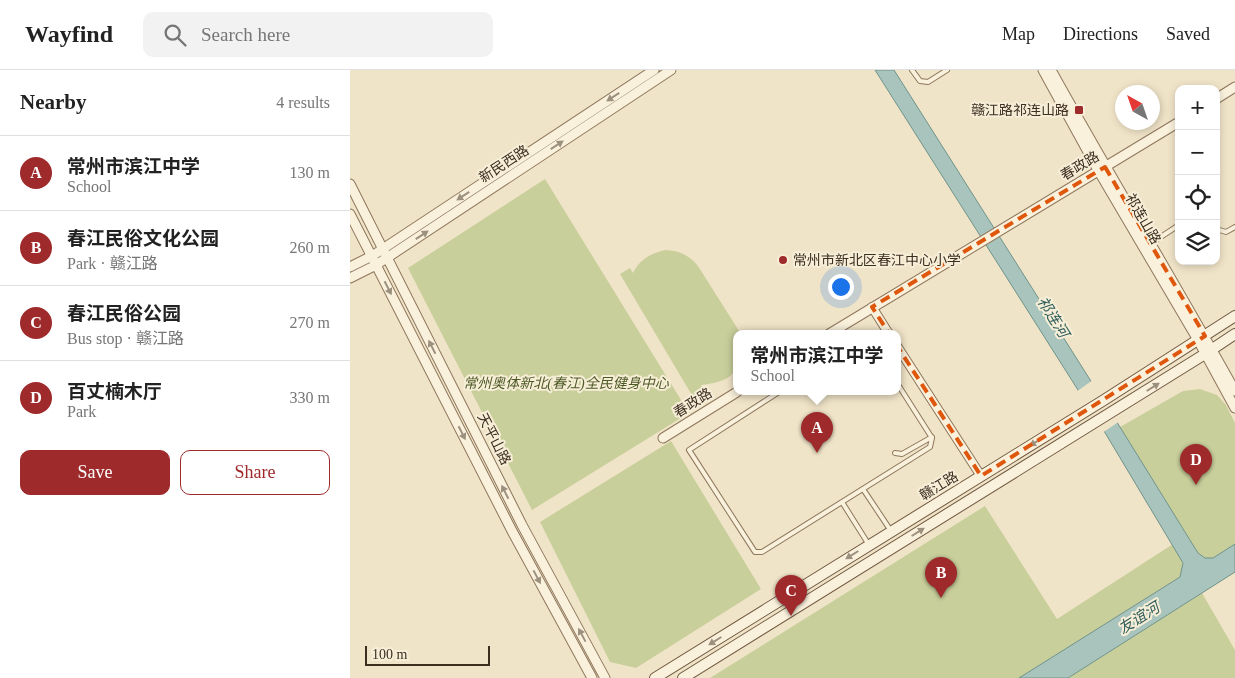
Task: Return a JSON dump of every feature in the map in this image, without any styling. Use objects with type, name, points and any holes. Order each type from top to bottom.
[{"type":"main road","name":"赣江路","points":[[655,678],[1077,417],[1235,316]]},
{"type":"main road","name":"赣江路","points":[[684,678],[1235,334]]},
{"type":"street","name":"新民西路","points":[[350,266],[372,256],[654,70]]},
{"type":"street","name":"新民西路","points":[[350,278],[387,258],[671,70]]},
{"type":"street","name":"祁连山路","points":[[1043,70],[1202,338]]},
{"type":"street","name":"祁连山路","points":[[1051,70],[1102,168],[1150,244],[1202,338],[1235,408]]},
{"type":"street","points":[[1220,96],[1235,87]]},
{"type":"street","name":"春政路","points":[[872,307],[1175,124]]},
{"type":"street","name":"天平山路","points":[[350,184],[522,525],[605,678]]},
{"type":"street","name":"天平山路","points":[[350,214],[512,531],[592,678]]},
{"type":"street","points":[[835,330],[872,307],[886,330]]},
{"type":"street","points":[[901,352],[981,476]]},
{"type":"street","name":"祁连山路","points":[[1208,352],[1235,391]]},
{"type":"street","name":"春政路","points":[[663,438],[733,394]]},
{"type":"lane","points":[[912,70],[920,81],[928,82],[947,70]]},
{"type":"lane","points":[[1220,230],[1226,232],[1235,226]]},
{"type":"lane","points":[[1150,244],[1175,228]]},
{"type":"lane","points":[[774,395],[689,450],[755,552],[762,552],[930,447],[932,436],[901,389]]},
{"type":"lane","points":[[895,453],[902,454],[932,436]]},
{"type":"lane","points":[[863,489],[890,531]]},
{"type":"lane","points":[[842,502],[869,545]]},
{"type":"highlighted area","points":[[1105,167],[1205,336],[981,476],[872,307]]},
{"type":"green space","name":"常州奥体新北(春江)全民健身中心","points":[[545,179],[689,413],[532,510],[408,268]]},
{"type":"green space","points":[[666,250],[676,251],[695,262],[738,330],[733,330],[733,372],[724,380],[701,385],[704,390],[693,397],[620,274],[630,268],[633,273],[646,257]]},
{"type":"green space","points":[[1200,389],[1217,395],[1226,405],[1235,423],[1235,544],[1213,558],[1205,558],[1198,553],[1120,427],[1183,391]]},
{"type":"green space","points":[[671,441],[761,589],[636,668],[610,662],[540,522]]},
{"type":"green space","points":[[985,506],[1057,619],[1173,544],[1180,556],[1182,572],[1180,577],[1019,678],[710,678]]},
{"type":"green space","points":[[1202,593],[1235,650],[1235,678],[1068,678]]},
{"type":"water","name":"友谊河","points":[[875,70],[894,70],[1198,553],[1205,558],[1213,558],[1235,544],[1235,572],[1068,678],[1019,678],[1180,577],[1183,563],[1104,431]]},
{"type":"pier","points":[[1093,380],[1120,421],[1102,433],[1076,392]]},
{"type":"place","name":"赣江路祁连山路","points":[[1079,110]]},
{"type":"place","name":"常州市新北区春江中心小学","points":[[783,260]]},
{"type":"place","name":"常州市滨江中学","points":[[817,453]]},
{"type":"place","name":"百丈楠木厅","points":[[1196,485]]},
{"type":"place","name":"春江民俗文化公园","points":[[941,598]]},
{"type":"place","name":"春江民俗公园","points":[[791,616]]},
{"type":"water label","name":"祁连河","points":[[1053,317]]}]
